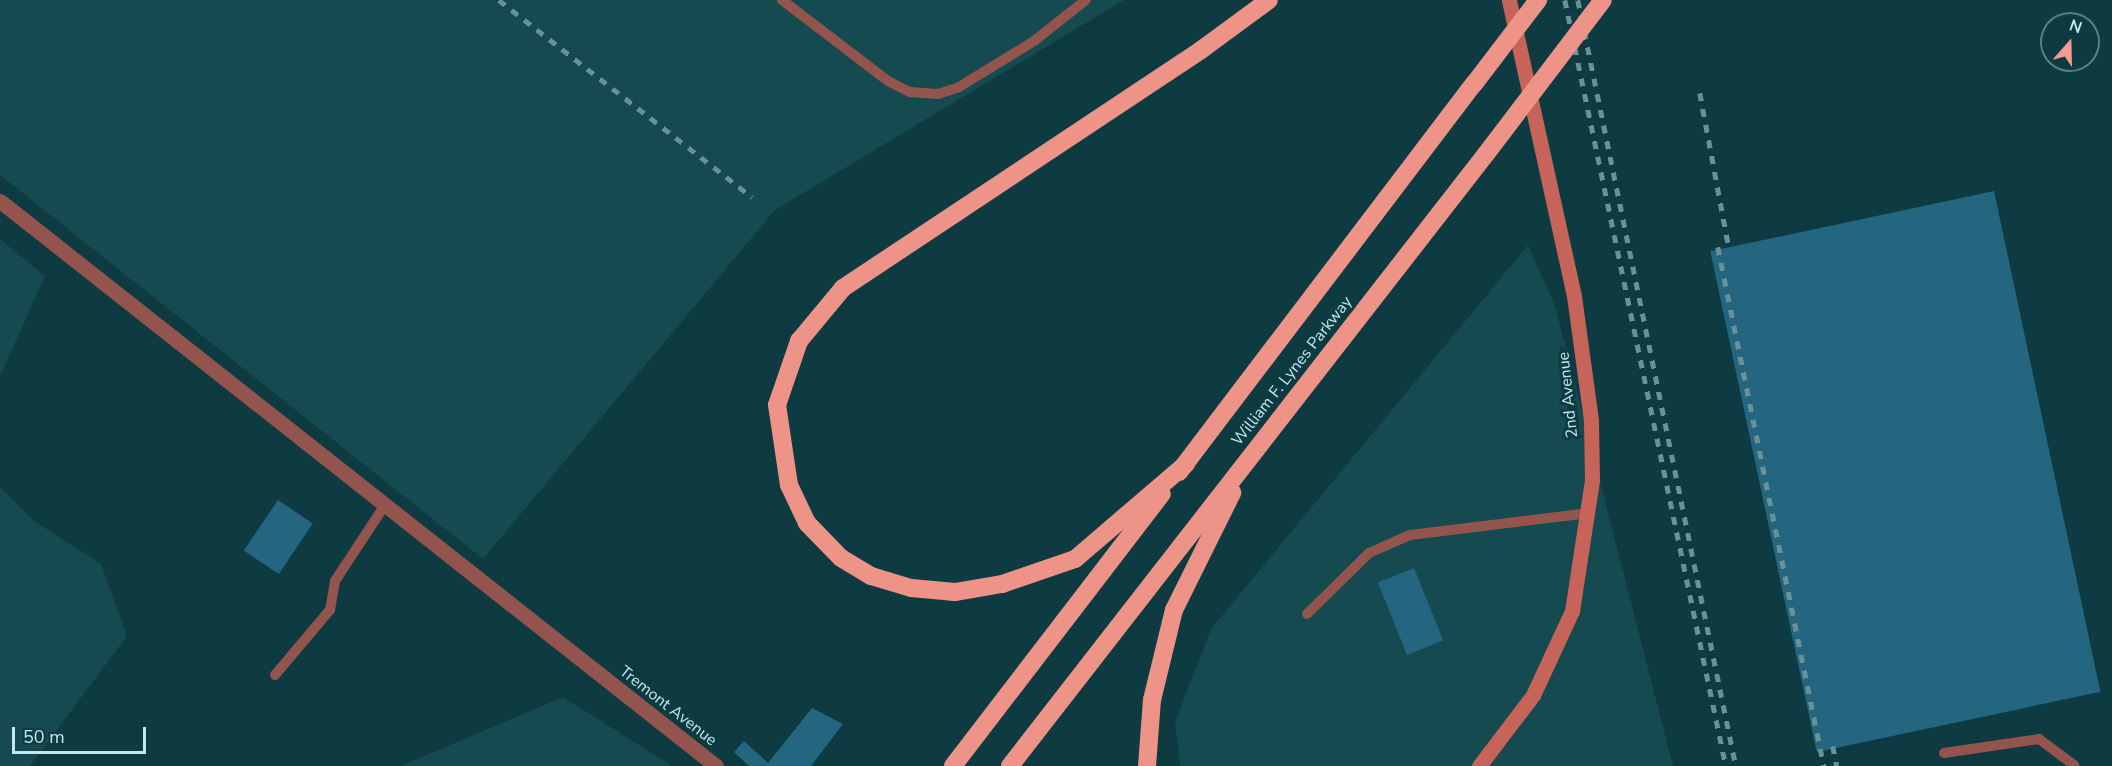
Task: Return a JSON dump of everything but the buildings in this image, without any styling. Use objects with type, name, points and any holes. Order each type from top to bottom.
[{"type":"highway","points":[[1186,464],[1075,559],[979,588],[955,592],[911,588],[871,576],[840,558],[807,523],[789,486],[777,405],[799,341],[843,288],[1201,50],[1269,0]]},
{"type":"highway","name":"William F. Lynes Parkway","points":[[952,766],[1186,464],[1538,0]]},
{"type":"highway","name":"William F. Lynes Parkway","points":[[1010,766],[1603,0]]},
{"type":"highway","points":[[1148,766],[1152,700],[1174,610],[1242,468]]},
{"type":"street","name":"2nd Avenue","points":[[1479,766],[1533,695],[1552,661],[1572,611],[1588,513],[1591,420],[1574,296],[1509,0]]},
{"type":"street","name":"Tremont Avenue","points":[[0,201],[716,766]]},
{"type":"lane","points":[[782,0],[888,81],[910,92],[938,94],[959,87],[1034,41],[1086,0]]},
{"type":"lane","points":[[275,675],[330,610],[335,581],[385,505]]},
{"type":"lane","points":[[1306,614],[1369,553],[1410,535],[1588,513]]},
{"type":"lane","points":[[1944,753],[2039,739],[2074,765]]},
{"type":"shaded area","points":[[0,0],[1124,0],[775,210],[483,559],[0,175]]},
{"type":"shaded area","points":[[0,239],[45,276],[0,376]]},
{"type":"shaded area","points":[[1528,245],[1555,306],[1673,766],[1180,766],[1175,722],[1211,629]]},
{"type":"shaded area","points":[[0,487],[34,521],[101,564],[127,636],[30,766],[0,766]]},
{"type":"shaded area","points":[[563,697],[672,766],[401,766]]},
{"type":"railway","points":[[499,0],[752,197]]},
{"type":"railway","points":[[1565,0],[1726,766]]},
{"type":"railway","points":[[1578,0],[1736,766]]},
{"type":"railway","points":[[1700,93],[1728,243]]},
{"type":"railway","points":[[1718,247],[1824,766]]},
{"type":"railway","points":[[1833,746],[1837,766]]}]
